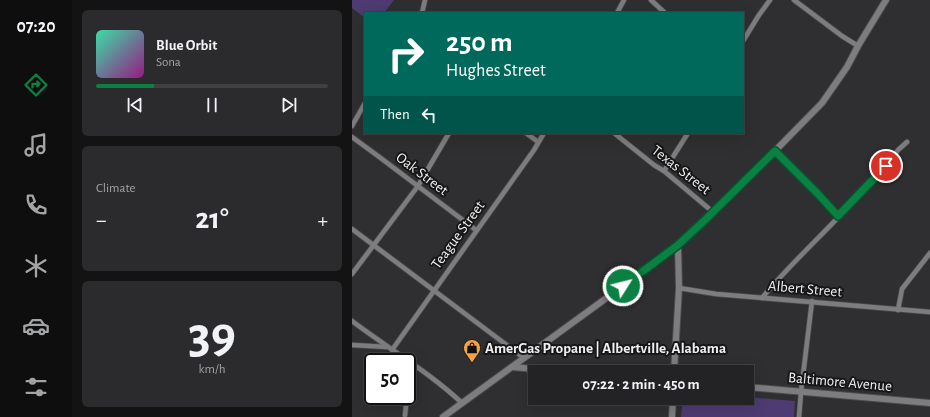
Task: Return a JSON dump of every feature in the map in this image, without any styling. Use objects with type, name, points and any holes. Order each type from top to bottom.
[{"type":"main road","points":[[443,417],[678,245],[822,103],[841,77],[886,0]]},
{"type":"main road","points":[[674,365],[679,288],[678,245]]},
{"type":"main road","points":[[512,367],[528,368]]},
{"type":"main road","name":"Baltimore Avenue","points":[[754,388],[930,403]]},
{"type":"main road","points":[[672,417],[673,405]]},
{"type":"street","points":[[422,12],[425,0]]},
{"type":"street","points":[[618,12],[624,0]]},
{"type":"street","points":[[651,0],[664,12]]},
{"type":"street","points":[[744,39],[770,0]]},
{"type":"street","points":[[794,0],[842,36],[858,46]]},
{"type":"street","points":[[352,126],[364,104]]},
{"type":"street","points":[[352,274],[418,186],[448,134]]},
{"type":"street","points":[[527,134],[538,142]]},
{"type":"street","name":"Teague Street","points":[[390,348],[434,291],[534,150],[543,134]]},
{"type":"street","name":"Texas Street","points":[[615,134],[664,171],[713,212]]},
{"type":"street","points":[[664,171],[687,134]]},
{"type":"street","name":"Oak Street","points":[[352,138],[476,230]]},
{"type":"street","points":[[762,298],[775,282],[869,185],[898,150],[907,142]]},
{"type":"street","points":[[775,151],[838,216]]},
{"type":"street","points":[[352,229],[524,358]]},
{"type":"street","points":[[898,310],[902,289],[930,253]]},
{"type":"street","name":"Albert Street","points":[[679,288],[716,294],[930,312]]},
{"type":"street","points":[[799,417],[812,301]]},
{"type":"street","points":[[352,321],[397,353]]},
{"type":"street","points":[[352,345],[390,348]]},
{"type":"street","points":[[416,366],[462,403]]},
{"type":"street","points":[[405,415],[406,405]]},
{"type":"shaded area","points":[[352,0],[394,0],[385,12],[364,12],[364,17],[352,8]]},
{"type":"shaded area","points":[[754,398],[795,401],[794,417],[681,417],[682,405],[754,405]]},
{"type":"place","name":"AmerGas Propane | Albertville, Alabama","points":[[472,363]]},
{"type":"route","points":[[623,286],[678,245],[775,151],[838,216],[886,166]]}]
